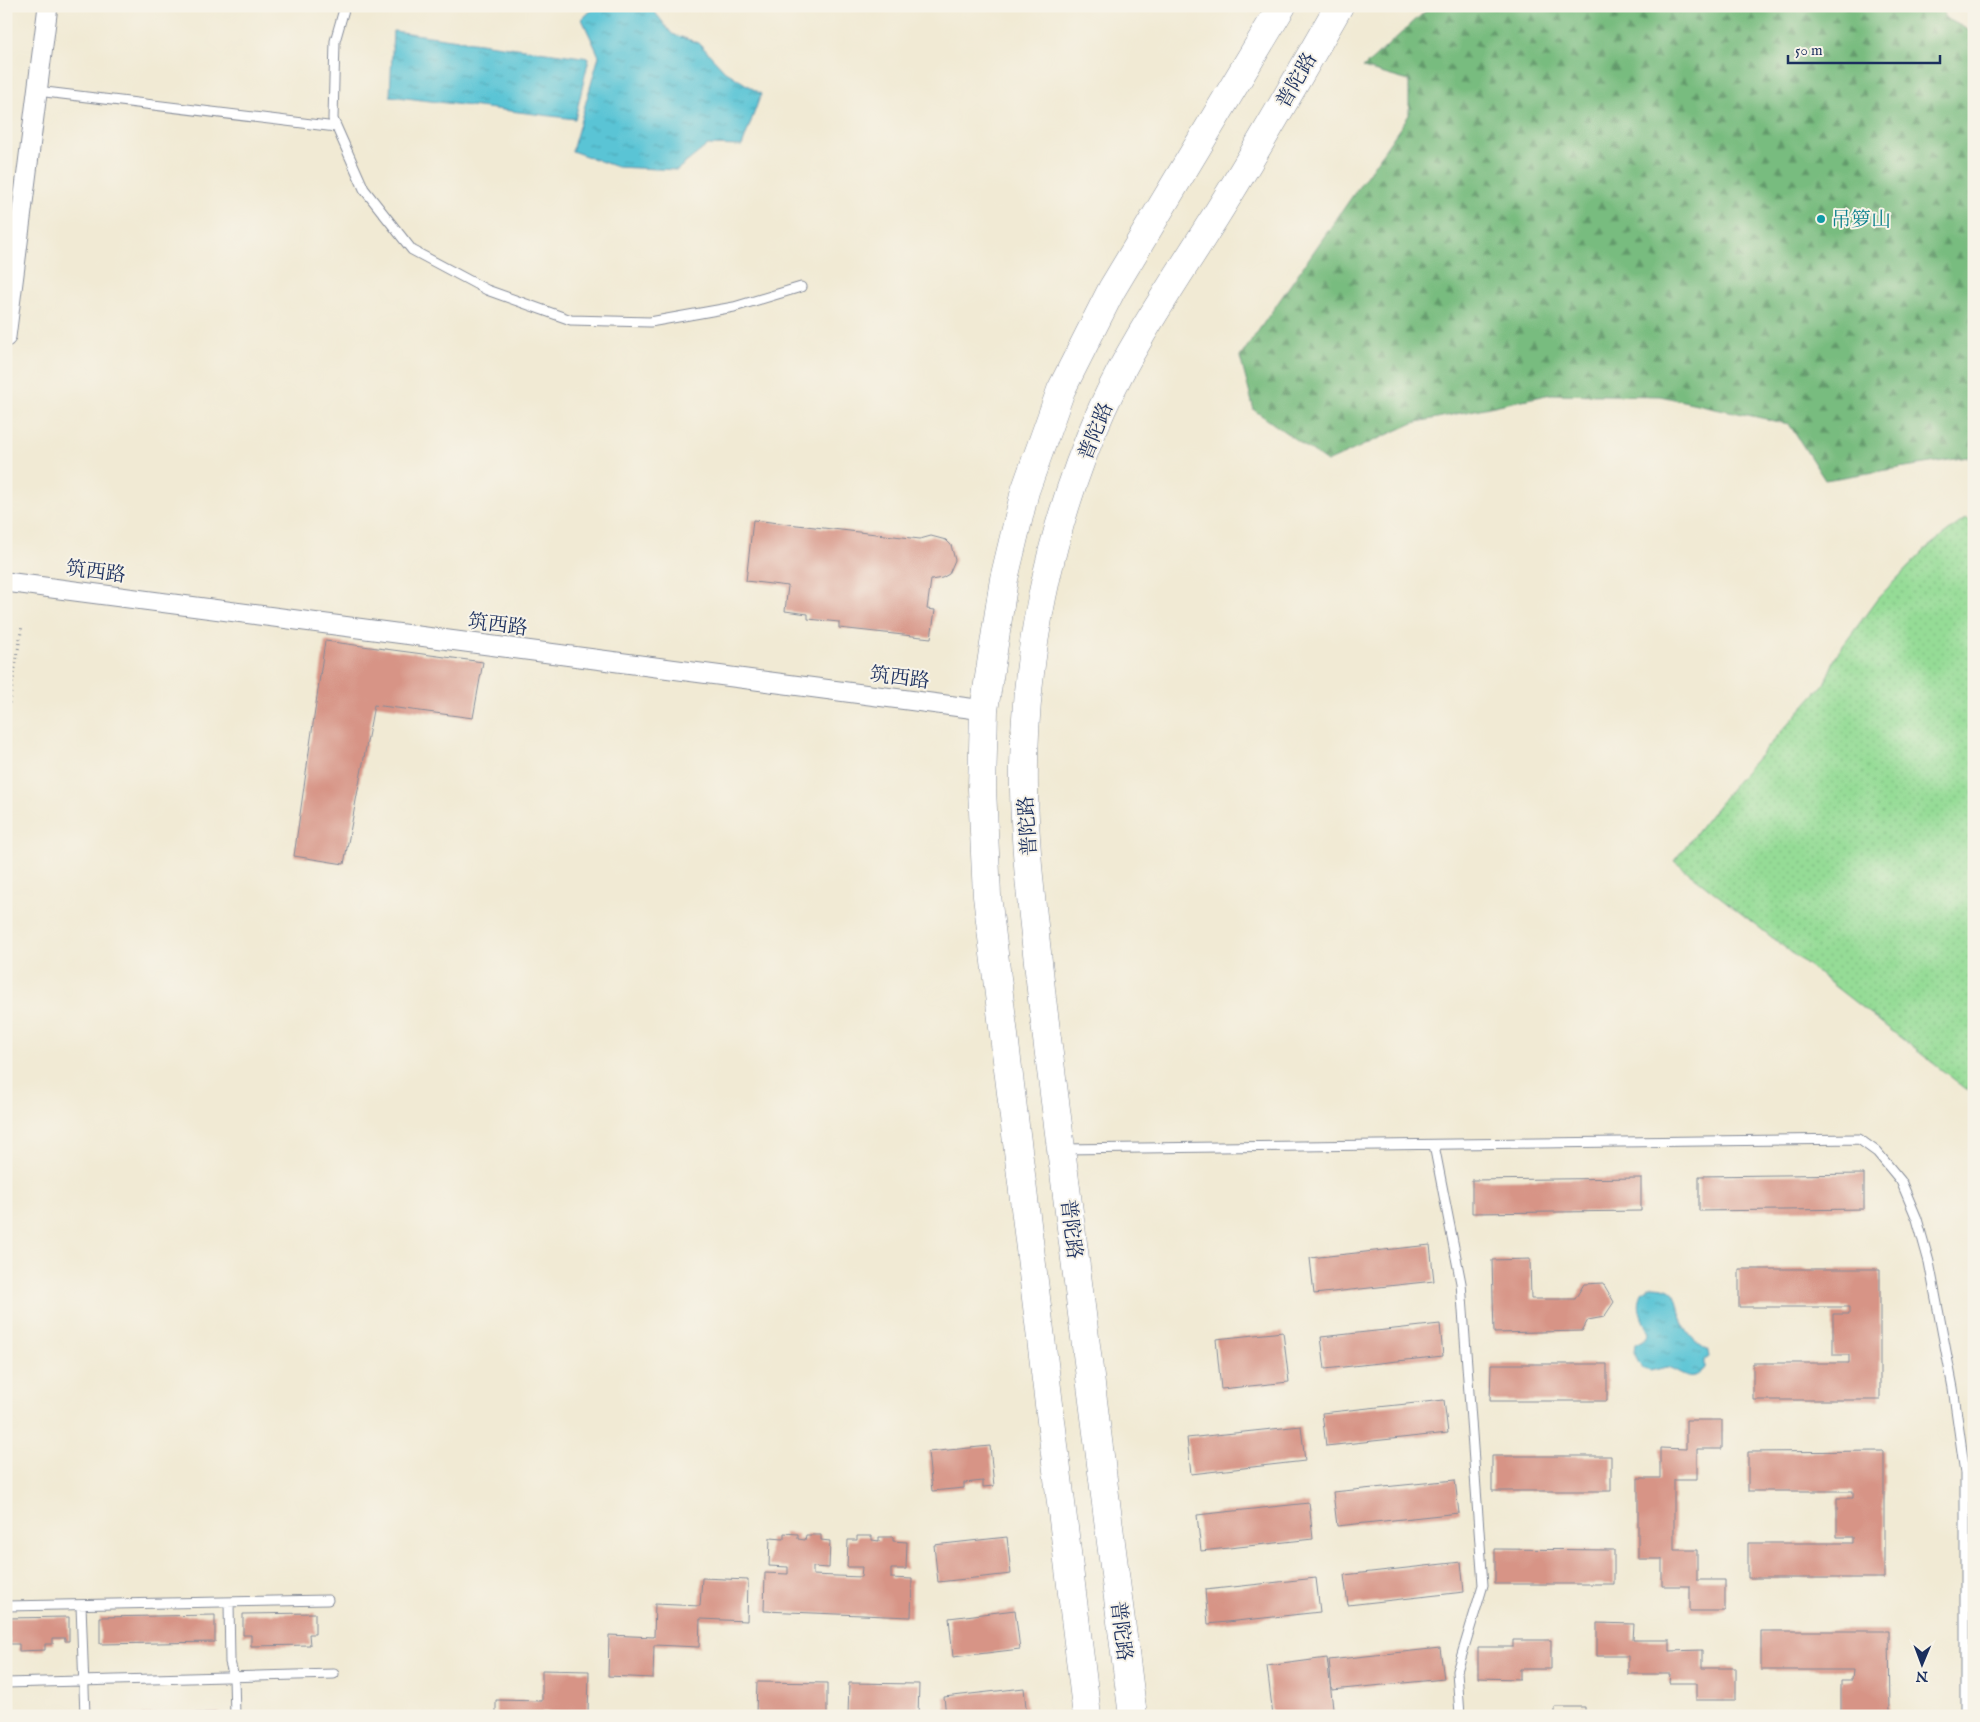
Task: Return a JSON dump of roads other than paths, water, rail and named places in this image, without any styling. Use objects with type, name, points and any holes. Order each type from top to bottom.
[{"type":"main road","points":[[1087,1716],[987,896],[982,789],[984,710],[1004,578],[1025,491],[1061,390],[1112,289],[1282,6]]},
{"type":"main road","name":"普陀路","points":[[1133,1716],[1042,999],[1031,892],[1024,790],[1028,692],[1043,587],[1066,505],[1102,409],[1153,313],[1209,227],[1339,6]]},
{"type":"street","points":[[6,337],[48,6]]},
{"type":"street","name":"筑西路","points":[[6,582],[984,710]]},
{"type":"lane","points":[[345,6],[335,41],[333,119],[364,189],[412,250],[487,290],[571,320],[650,322],[734,308],[801,287]]},
{"type":"lane","points":[[37,91],[336,127]]},
{"type":"lane","points":[[1062,1149],[1859,1139],[1877,1152],[1901,1181],[1917,1219],[1929,1262],[1953,1388],[1964,1473],[1965,1716]]},
{"type":"lane","points":[[1434,1144],[1461,1283],[1484,1585],[1457,1670],[1460,1716]]},
{"type":"lane","points":[[6,1606],[328,1600]]},
{"type":"lane","points":[[229,1602],[230,1662],[234,1677],[234,1716]]},
{"type":"lane","points":[[81,1605],[85,1716]]},
{"type":"lane","points":[[6,1683],[334,1674]]},
{"type":"water","points":[[596,6],[650,6],[672,34],[699,43],[725,71],[761,94],[742,146],[708,145],[677,170],[617,167],[572,151],[599,56],[582,19]]},
{"type":"water","points":[[393,31],[589,58],[575,119],[390,96]]},
{"type":"water","points":[[1651,1286],[1660,1286],[1671,1290],[1676,1298],[1681,1318],[1691,1337],[1708,1350],[1709,1357],[1705,1360],[1705,1368],[1695,1376],[1687,1376],[1667,1367],[1650,1371],[1642,1368],[1634,1353],[1635,1344],[1643,1340],[1649,1333],[1639,1308],[1639,1303],[1642,1292]]},
{"type":"place","name":"吊箩山","points":[[1821,219]]}]
